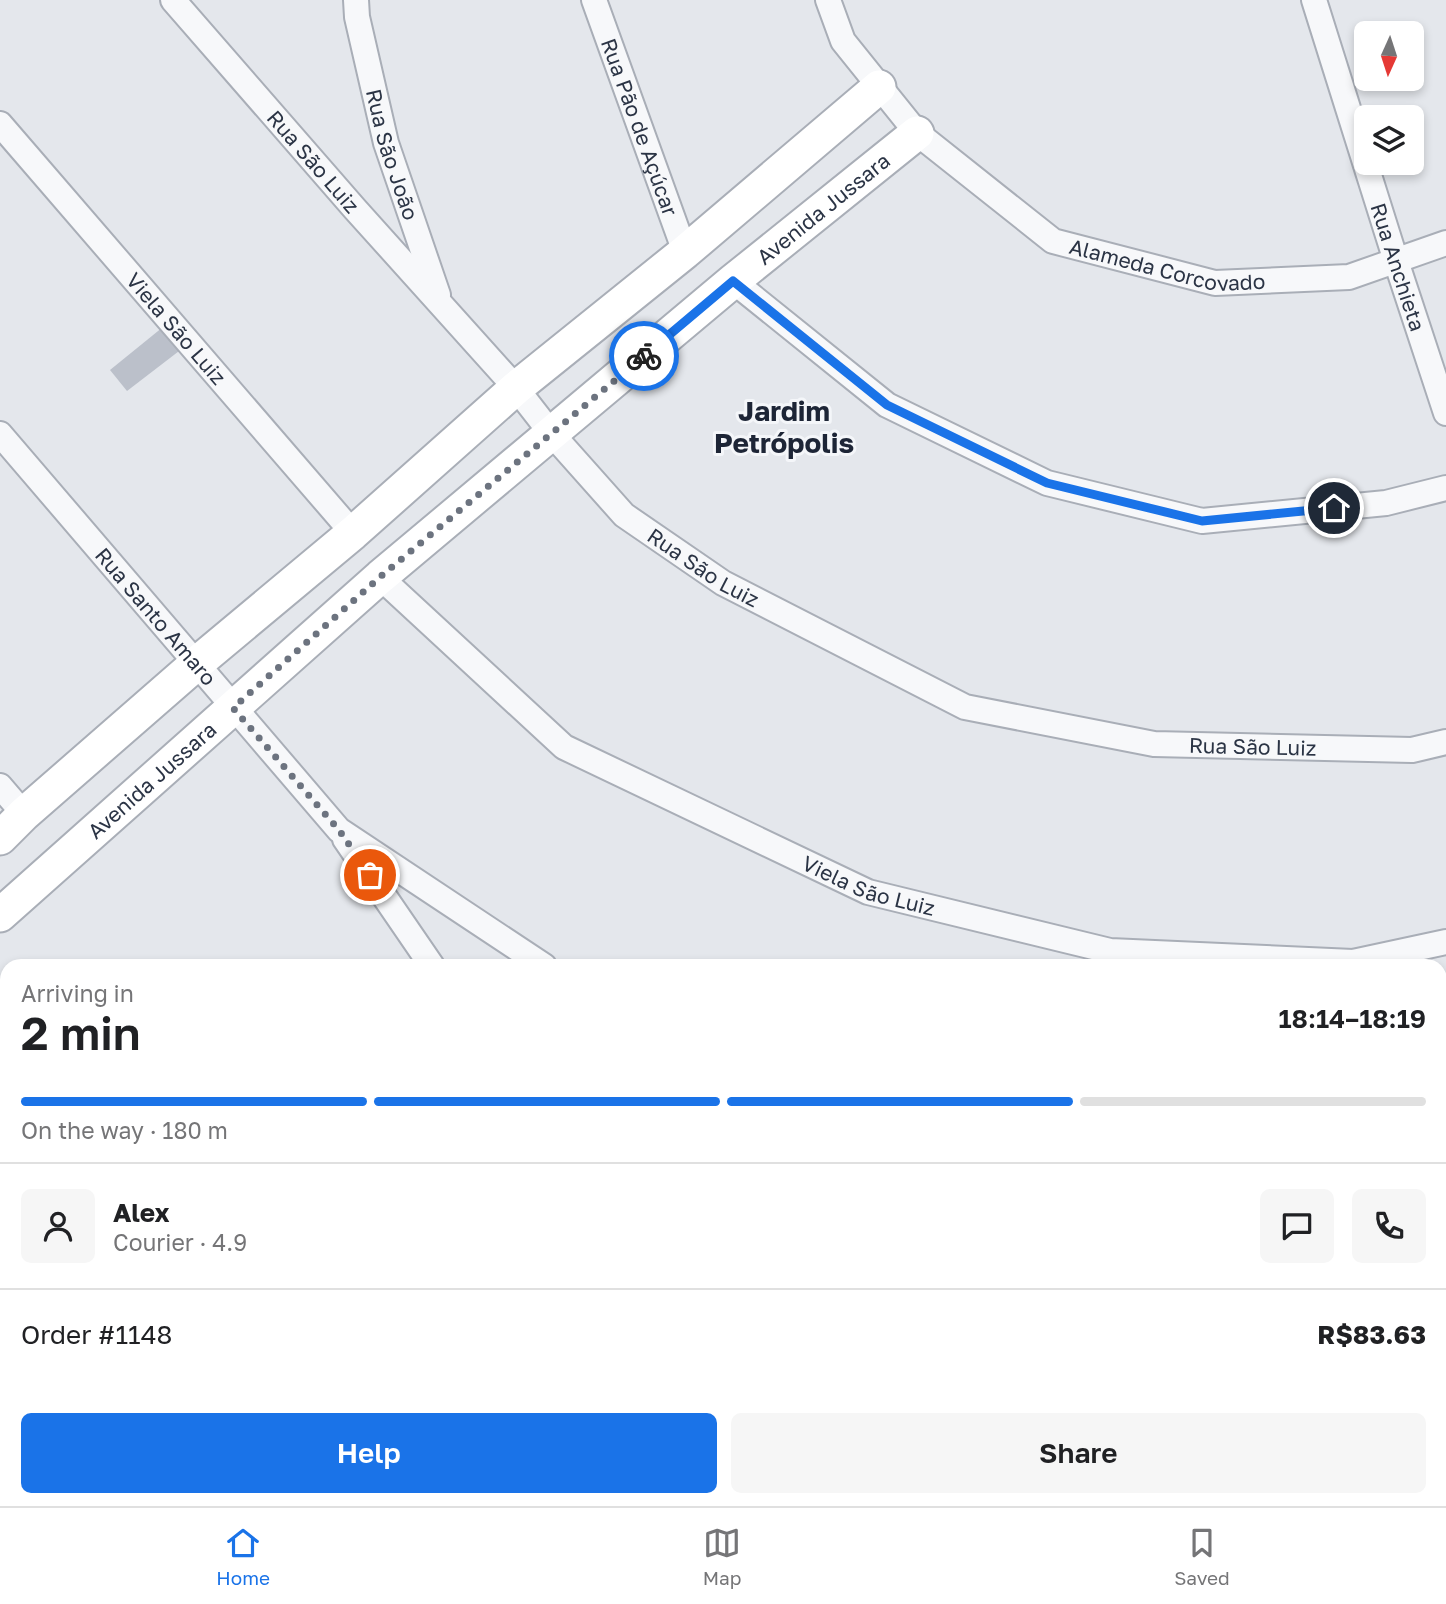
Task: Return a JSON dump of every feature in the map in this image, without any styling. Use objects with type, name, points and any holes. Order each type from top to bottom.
[{"type":"street","name":"Rua São Luiz","points":[[173,0],[516,388],[551,433],[624,515],[723,583],[965,707],[1154,744],[1412,750],[1446,743]]},
{"type":"street","name":"Rua São João","points":[[356,0],[357,17],[386,144],[442,307]]},
{"type":"street","name":"Rua Pão de Açúcar","points":[[594,0],[685,252]]},
{"type":"street","name":"Alameda Corcovado","points":[[828,0],[843,41],[917,133],[1054,241],[1215,283],[1349,277],[1446,243]]},
{"type":"street","name":"Rua Anchieta","points":[[1314,0],[1446,413]]},
{"type":"street","points":[[0,838],[196,664],[353,533],[516,388],[685,252],[878,87]]},
{"type":"street","name":"Viela São Luiz","points":[[0,124],[353,533]]},
{"type":"street","name":"Avenida Jussara","points":[[0,915],[380,577],[733,281],[917,133]]},
{"type":"street","points":[[733,281],[887,405],[1047,483],[1202,521],[1386,503],[1446,488]]},
{"type":"street","name":"Rua Santo Amaro","points":[[0,434],[339,830],[427,959]]},
{"type":"street","name":"Viela São Luiz","points":[[380,577],[564,747],[868,892],[1110,951],[1287,959]]},
{"type":"street","points":[[0,786],[24,814]]},
{"type":"street","name":"Rua Santo Amaro","points":[[339,830],[533,959]]},
{"type":"street","name":"Viela São Luiz","points":[[1367,959],[1446,942]]},
{"type":"building","points":[[163,327],[183,348],[127,391],[110,370]]},
{"type":"way so far","points":[[370,875],[339,830],[233,708],[380,577],[644,356]]},
{"type":"district","name":"Jardim Petrópolis","points":[[784,426]]},
{"type":"route","points":[[644,356],[733,281],[887,405],[1047,483],[1202,521],[1334,508]]}]
